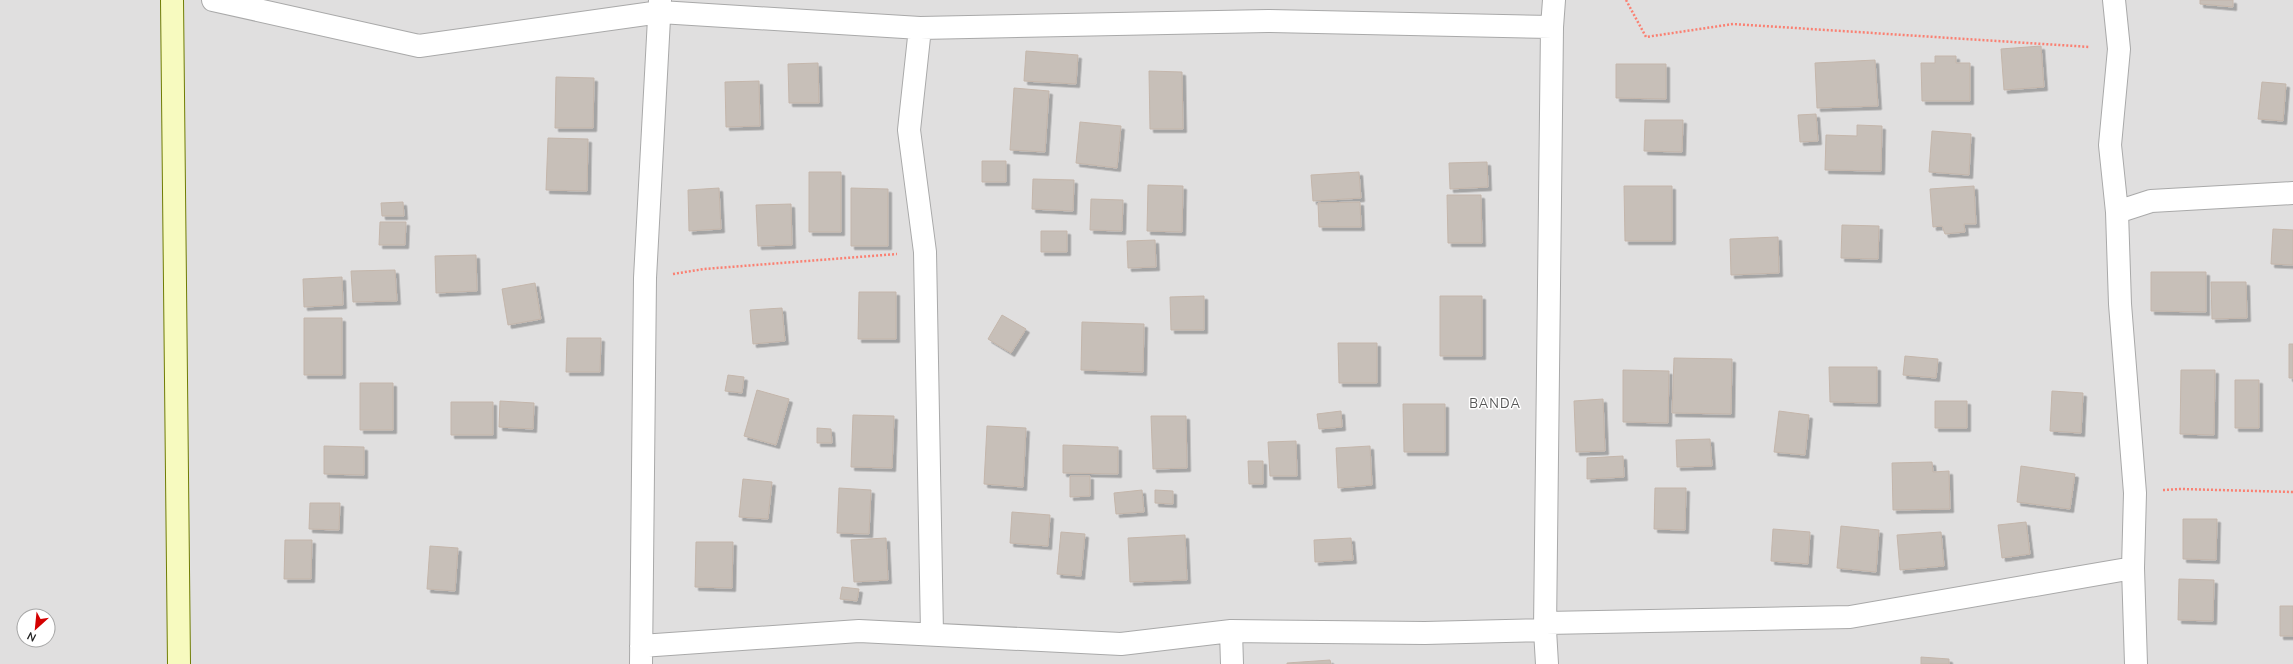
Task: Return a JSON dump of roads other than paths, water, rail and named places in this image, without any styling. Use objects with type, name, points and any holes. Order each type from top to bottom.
[{"type":"street","points":[[172,0],[180,664]]},
{"type":"street","points":[[214,0],[419,46],[660,6],[920,28],[1268,21],[1552,27]]},
{"type":"street","points":[[1547,664],[1546,627],[1552,27],[1554,0]]},
{"type":"street","points":[[2114,0],[2119,49],[2110,145],[2117,212],[2120,304],[2135,493],[2133,568],[2136,664]]},
{"type":"street","points":[[660,6],[645,278],[641,655],[859,631],[932,633],[1121,644],[1230,631],[1425,633],[1546,627],[1850,618],[2133,568]]},
{"type":"street","points":[[920,28],[909,130],[925,252],[932,633]]},
{"type":"street","points":[[2117,212],[2151,201],[2293,193]]},
{"type":"street","points":[[1230,631],[1232,664]]},
{"type":"district","name":"BANDA","points":[[1495,404]]}]
